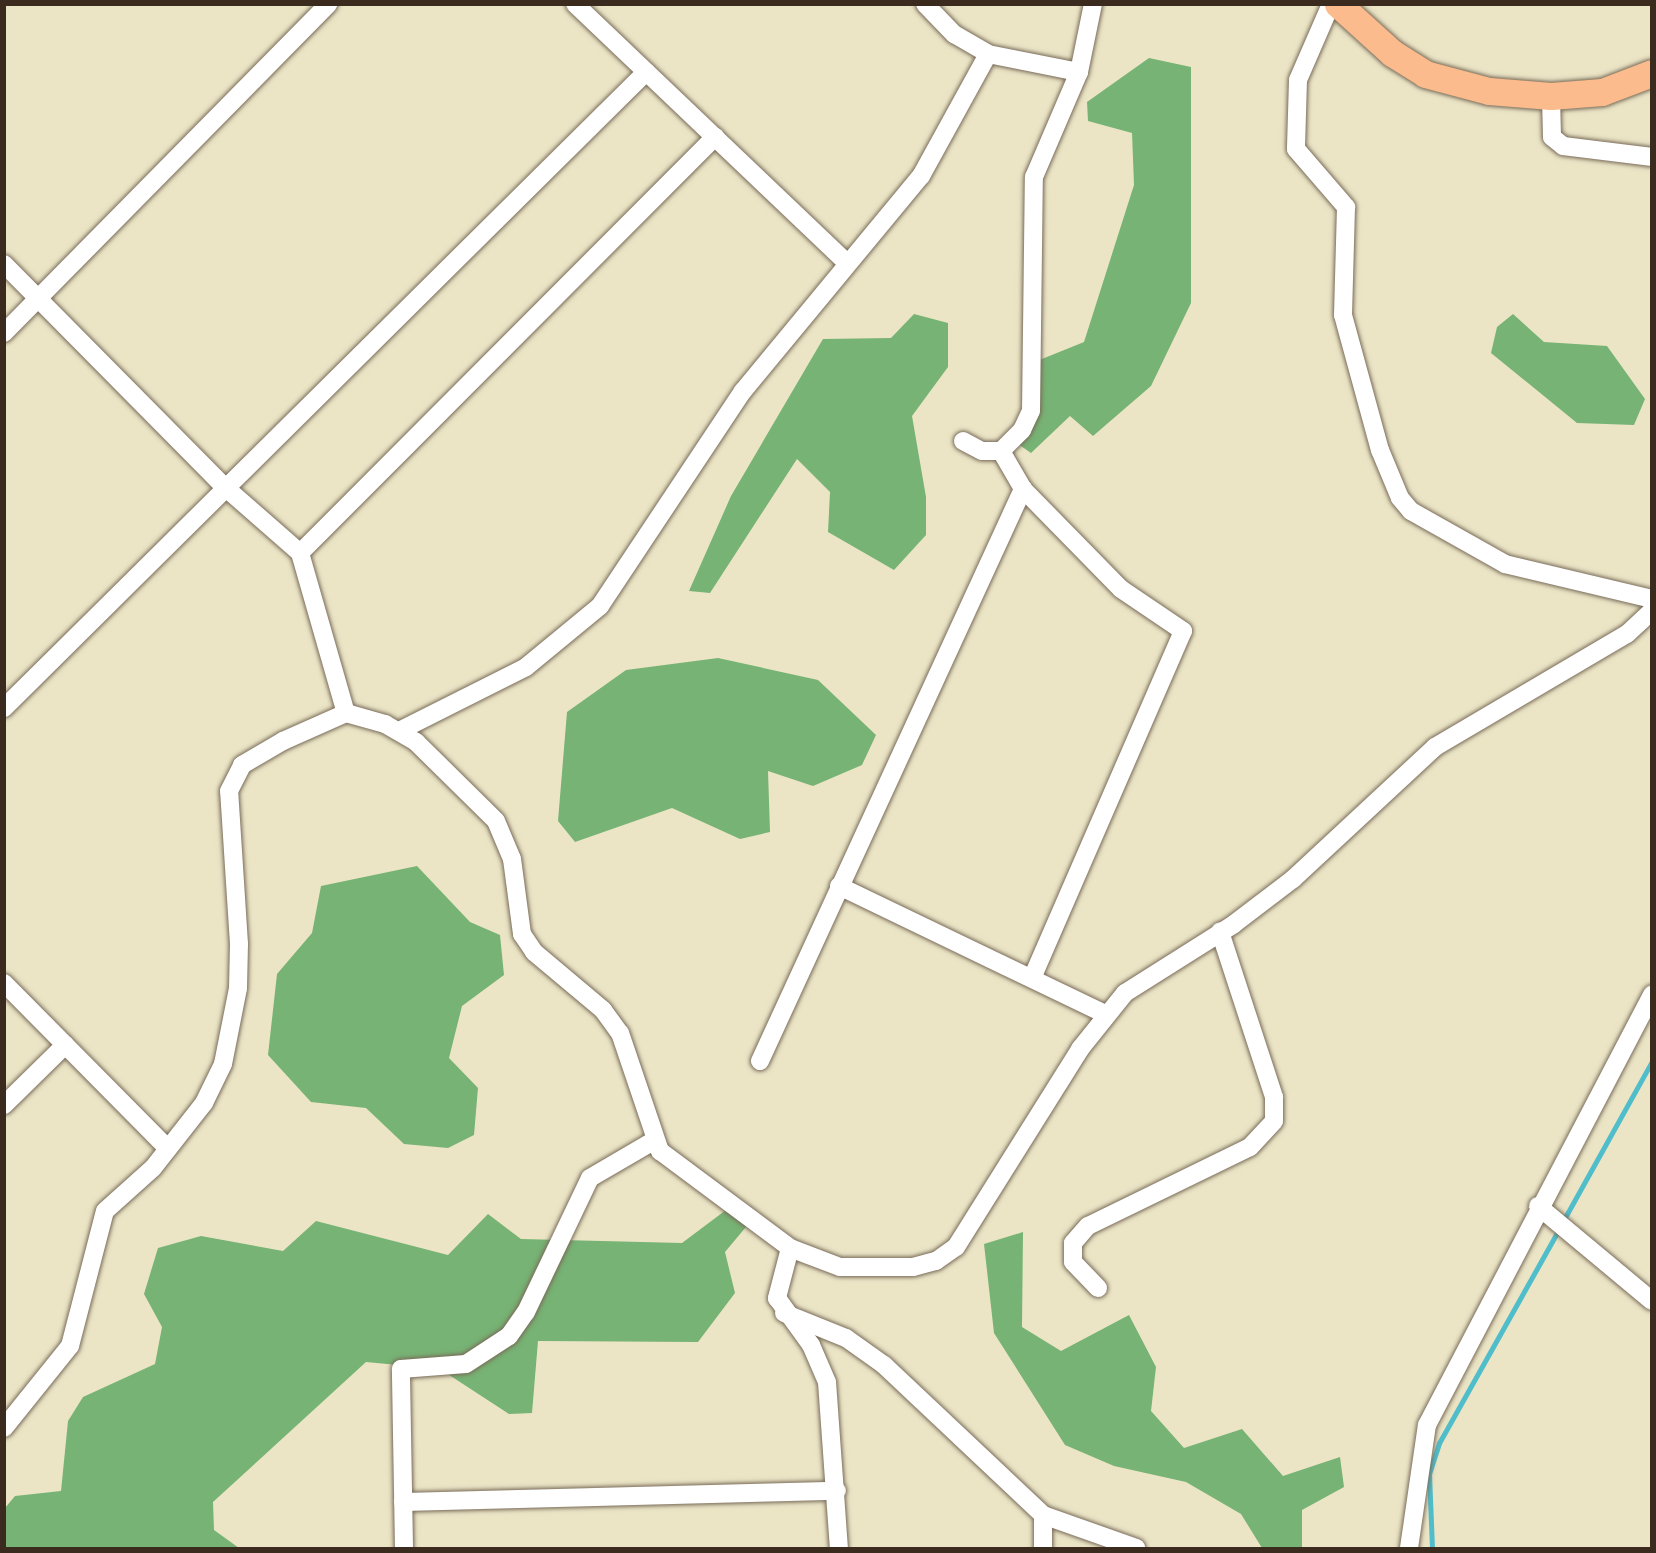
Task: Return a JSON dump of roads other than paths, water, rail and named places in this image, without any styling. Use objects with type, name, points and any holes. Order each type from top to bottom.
[{"type":"main road","points":[[1338,4],[1392,53],[1425,74],[1489,91],[1551,96],[1602,92],[1652,73]]},
{"type":"street","points":[[4,333],[40,300],[328,4]]},
{"type":"street","points":[[575,4],[847,263]]},
{"type":"street","points":[[925,4],[954,34],[988,54],[1079,72]]},
{"type":"street","points":[[963,441],[982,451],[1001,451],[1022,430],[1030,411],[1034,177],[1079,72],[1093,4]]},
{"type":"street","points":[[1331,4],[1298,80],[1296,149],[1346,207],[1343,315],[1380,450],[1400,498],[1411,511],[1456,539],[1516,569],[1652,599]]},
{"type":"street","points":[[399,731],[544,656],[600,606],[743,391],[921,176],[988,54]]},
{"type":"street","points":[[4,708],[646,72]]},
{"type":"street","points":[[1551,96],[1552,136],[1563,146],[1652,157]]},
{"type":"street","points":[[300,553],[715,137]]},
{"type":"street","points":[[4,264],[227,489],[300,553],[346,713]]},
{"type":"street","points":[[1001,451],[1023,489],[1121,590],[1183,631],[1032,978]]},
{"type":"street","points":[[760,1061],[1023,489]]},
{"type":"street","points":[[4,1428],[70,1346],[105,1211],[168,1149],[204,1103],[223,1064],[238,988],[227,824],[233,779],[242,765],[346,713],[399,731],[470,791],[496,821],[512,860],[522,934],[534,952],[603,1010],[620,1033],[660,1151],[789,1248],[840,1267],[913,1267],[949,1251],[1105,1014],[1160,967],[1220,932],[1342,839],[1435,747],[1627,634],[1652,611]]},
{"type":"street","points":[[839,886],[1105,1014]]},
{"type":"street","points":[[1098,1288],[1073,1262],[1073,1243],[1088,1226],[1250,1147],[1274,1121],[1274,1097],[1220,932]]},
{"type":"street","points":[[4,983],[168,1149]]},
{"type":"street","points":[[1409,1548],[1427,1425],[1538,1206],[1652,994]]},
{"type":"street","points":[[4,1105],[64,1044]]},
{"type":"street","points":[[404,1548],[400,1369],[466,1364],[509,1336],[526,1312],[590,1178],[655,1140]]},
{"type":"street","points":[[1538,1206],[1652,1301]]},
{"type":"street","points":[[789,1248],[778,1281],[784,1313],[811,1345],[827,1382],[837,1491],[839,1548]]},
{"type":"street","points":[[784,1313],[846,1338],[884,1365],[1043,1515],[1136,1548]]},
{"type":"street","points":[[403,1502],[837,1491]]},
{"type":"street","points":[[1043,1515],[1043,1548]]},
{"type":"waterway","points":[[1563,1221],[1652,1061]]},
{"type":"waterway","points":[[1432,1548],[1429,1474],[1439,1443],[1559,1229]]}]
